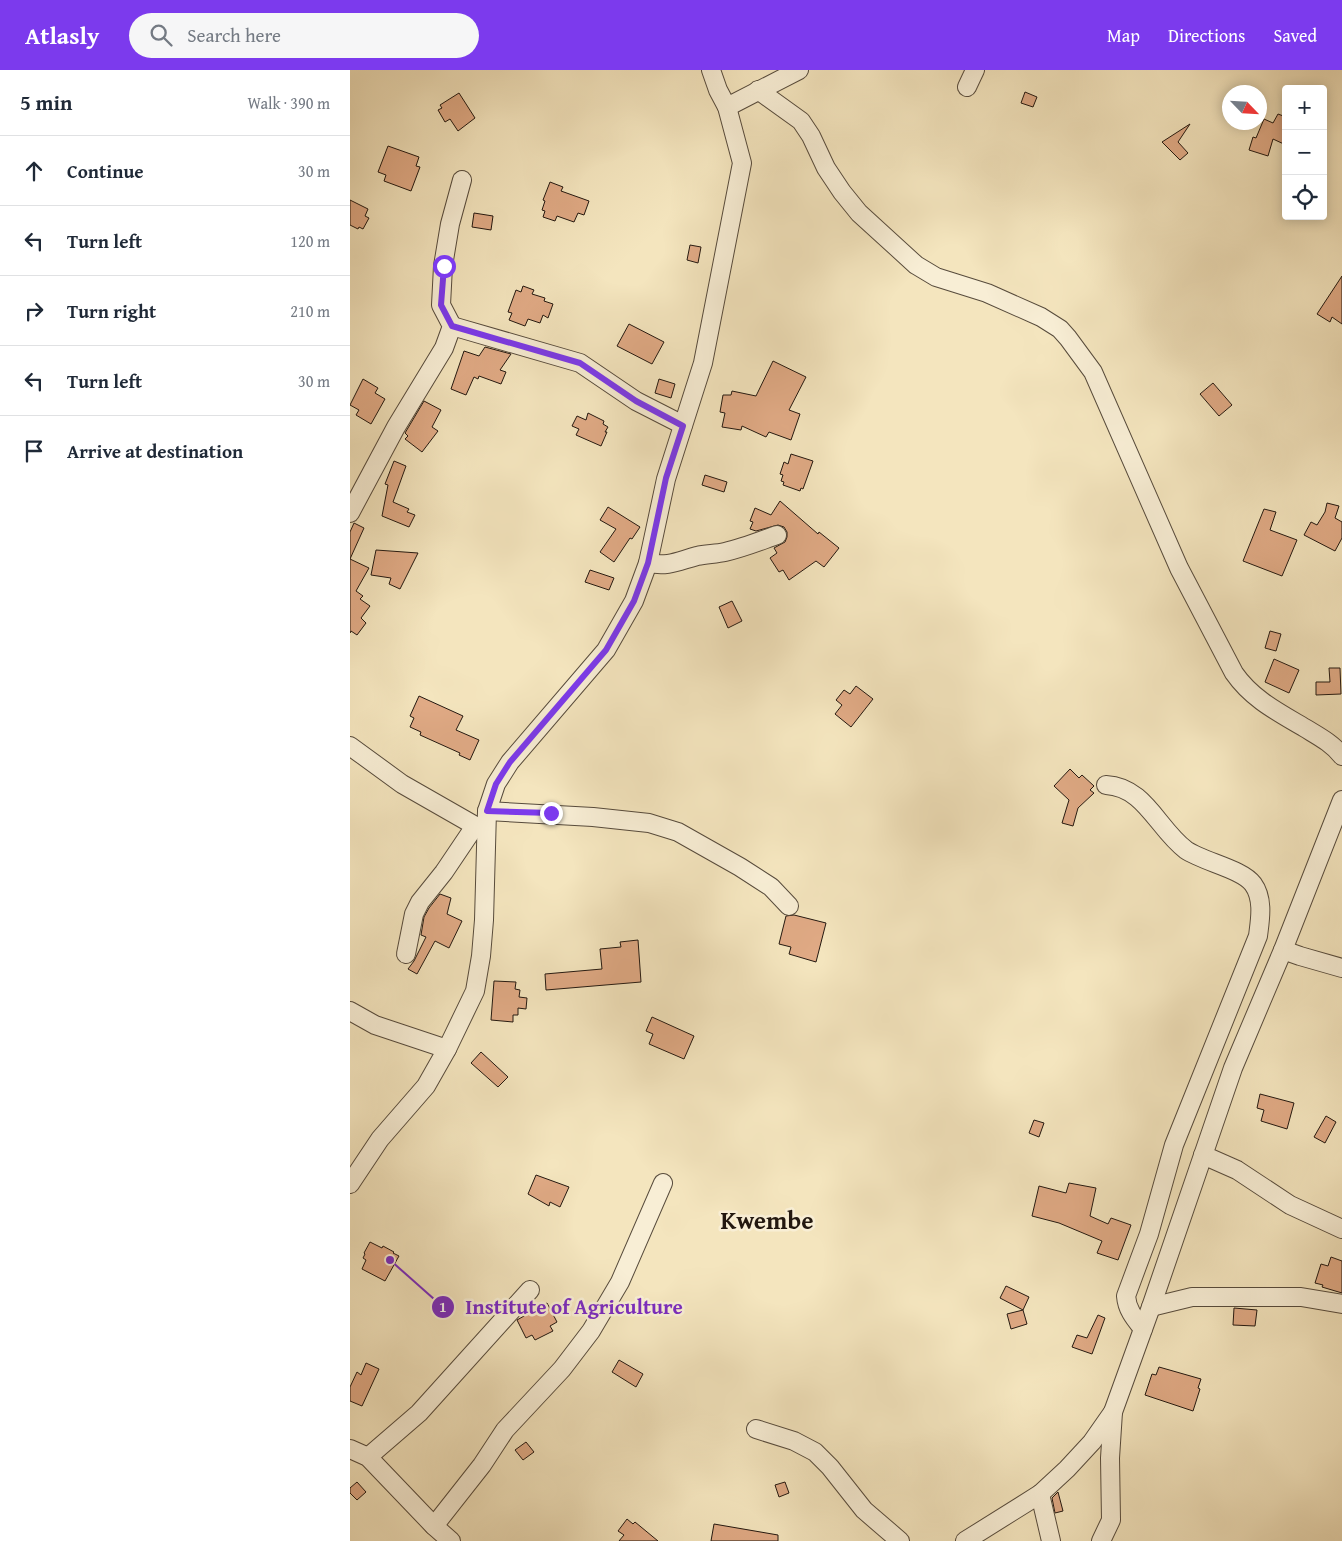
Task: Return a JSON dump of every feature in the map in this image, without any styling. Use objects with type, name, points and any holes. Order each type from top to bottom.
[{"type":"street","points":[[406,954],[414,914],[420,902],[480,829],[496,784],[510,762],[606,650],[634,601],[648,563],[666,478],[703,363],[742,163],[727,107],[710,70]]},
{"type":"street","points":[[727,107],[799,70]]},
{"type":"street","points":[[967,87],[975,70]]},
{"type":"street","points":[[758,90],[801,121],[811,136],[826,168],[842,192],[860,213],[916,265],[936,277],[987,293],[1041,317],[1060,329],[1068,338],[1093,372],[1179,568],[1234,673],[1242,684],[1264,704],[1317,735],[1329,743],[1342,756]]},
{"type":"street","points":[[462,180],[450,224],[441,295],[441,305],[452,326],[580,363],[636,401],[683,426]]},
{"type":"street","points":[[350,513],[396,427],[444,348],[452,326]]},
{"type":"street","points":[[648,563],[660,565],[681,562],[698,556],[749,546],[777,535]]},
{"type":"street","points":[[350,746],[402,784],[480,829]]},
{"type":"street","points":[[1106,785],[1116,785],[1134,794],[1171,837],[1187,850],[1252,882],[1258,894],[1260,912],[1258,936],[1174,1145],[1149,1234],[1126,1296],[1130,1312],[1143,1329]]},
{"type":"street","points":[[965,1541],[1040,1494],[1068,1469],[1092,1442],[1113,1412],[1233,1068],[1283,950],[1335,838],[1342,800]]},
{"type":"street","points":[[487,811],[594,816],[648,823],[678,832],[764,882],[789,906]]},
{"type":"street","points":[[350,1184],[380,1139],[426,1086],[447,1049],[475,991],[481,956],[484,920],[480,829]]},
{"type":"street","points":[[1283,950],[1342,968]]},
{"type":"street","points":[[350,1011],[375,1025],[447,1049]]},
{"type":"street","points":[[1203,1155],[1237,1170],[1290,1205],[1342,1229]]},
{"type":"street","points":[[434,1526],[482,1464],[505,1430],[562,1369],[591,1331],[620,1282],[663,1184]]},
{"type":"street","points":[[368,1457],[419,1413],[530,1290]]},
{"type":"street","points":[[1151,1307],[1192,1298],[1301,1297],[1342,1304]]},
{"type":"street","points":[[1101,1541],[1111,1520],[1110,1458],[1113,1412]]},
{"type":"street","points":[[756,1429],[794,1441],[815,1452],[830,1467],[864,1510],[900,1541]]},
{"type":"street","points":[[350,1449],[368,1457],[434,1526],[451,1541]]},
{"type":"street","points":[[1040,1494],[1051,1541]]},
{"type":"building","points":[[1025,92],[1037,97],[1033,107],[1021,103]]},
{"type":"building","points":[[459,93],[475,118],[458,131],[450,119],[445,122],[438,110],[442,108],[440,105]]},
{"type":"building","points":[[1278,114],[1282,116],[1282,143],[1273,139],[1268,156],[1249,150],[1253,137],[1256,138],[1259,130],[1267,130],[1267,120],[1273,123]]},
{"type":"building","points":[[1190,124],[1178,142],[1188,153],[1180,160],[1162,142]]},
{"type":"building","points":[[388,146],[419,157],[416,166],[420,167],[411,191],[384,181],[386,175],[378,172]]},
{"type":"building","points":[[550,182],[563,187],[561,191],[589,201],[584,215],[578,213],[574,222],[557,216],[555,221],[543,217],[545,211],[542,210],[545,201],[543,200]]},
{"type":"building","points":[[350,200],[368,209],[365,216],[369,218],[363,229],[350,225]]},
{"type":"building","points":[[474,213],[493,216],[491,230],[472,227]]},
{"type":"building","points":[[690,245],[701,247],[698,263],[687,260]]},
{"type":"building","points":[[1342,276],[1342,324],[1332,317],[1330,322],[1317,314]]},
{"type":"building","points":[[523,286],[534,290],[532,294],[545,298],[544,301],[553,304],[548,318],[543,315],[540,323],[528,319],[525,326],[509,320],[512,313],[508,312],[516,290],[521,292]]},
{"type":"building","points":[[629,324],[664,342],[652,364],[617,346]]},
{"type":"building","points":[[485,347],[511,354],[500,370],[506,372],[501,384],[479,376],[478,379],[474,377],[466,395],[451,389],[464,351],[479,356]]},
{"type":"building","points":[[773,361],[806,377],[789,410],[800,414],[791,440],[769,432],[766,437],[742,426],[741,430],[722,427],[725,413],[720,412],[723,395],[731,395],[732,391],[756,396]]},
{"type":"building","points":[[363,379],[378,388],[375,393],[385,399],[371,424],[356,415],[359,410],[350,405]]},
{"type":"building","points":[[659,379],[675,384],[671,398],[655,393]]},
{"type":"building","points":[[1213,383],[1232,405],[1219,416],[1200,394]]},
{"type":"building","points":[[424,401],[441,410],[432,427],[438,431],[422,452],[405,439],[408,436],[405,433]]},
{"type":"building","points":[[588,413],[604,421],[603,424],[608,427],[601,446],[576,435],[579,429],[572,426],[577,416],[586,420]]},
{"type":"building","points":[[791,454],[813,461],[803,489],[801,488],[800,491],[783,485],[784,482],[781,481],[783,475],[780,474],[784,462],[788,464]]},
{"type":"building","points":[[394,461],[406,466],[393,502],[409,509],[407,512],[415,515],[409,527],[382,516],[388,485],[385,484]]},
{"type":"building","points":[[705,475],[727,482],[724,492],[702,485]]},
{"type":"building","points":[[780,501],[818,534],[819,532],[839,548],[824,567],[816,561],[789,580],[783,570],[779,572],[770,558],[777,553],[774,548],[785,542],[787,532],[784,527],[778,525],[756,531],[750,529],[753,522],[750,521],[755,508],[771,515]]},
{"type":"building","points":[[1327,503],[1339,506],[1335,518],[1342,522],[1342,538],[1335,551],[1304,535],[1311,522],[1317,525],[1325,512]]},
{"type":"building","points":[[608,507],[640,527],[614,562],[600,552],[616,529],[600,520]]},
{"type":"building","points":[[1264,509],[1276,512],[1270,530],[1297,540],[1282,576],[1243,561]]},
{"type":"building","points":[[354,523],[364,528],[350,559],[350,532]]},
{"type":"building","points":[[376,550],[418,553],[400,589],[389,584],[391,578],[371,575]]},
{"type":"building","points":[[350,559],[369,568],[356,591],[363,596],[360,599],[370,606],[361,618],[366,623],[357,635],[351,631],[350,633]]},
{"type":"building","points":[[590,570],[614,578],[609,590],[585,582]]},
{"type":"building","points":[[732,601],[742,621],[728,628],[719,607]]},
{"type":"building","points":[[1270,631],[1281,634],[1276,651],[1265,648]]},
{"type":"building","points":[[1274,659],[1299,670],[1289,693],[1265,682]]},
{"type":"building","points":[[1329,668],[1340,668],[1341,694],[1316,695],[1316,682],[1330,682]]},
{"type":"building","points":[[856,686],[873,699],[851,727],[835,714],[842,705],[836,700],[844,690],[850,694]]},
{"type":"building","points":[[419,696],[463,716],[456,730],[479,740],[470,760],[459,755],[460,753],[420,735],[421,732],[410,727],[414,718],[410,716]]},
{"type":"building","points":[[1070,769],[1079,778],[1082,775],[1094,786],[1090,790],[1094,793],[1078,808],[1073,826],[1062,823],[1069,800],[1054,786]]},
{"type":"building","points":[[440,894],[451,898],[447,914],[462,921],[449,948],[435,941],[417,974],[408,969],[426,937],[421,935],[424,917]]},
{"type":"building","points":[[794,915],[826,923],[816,962],[789,954],[791,947],[779,944],[786,916]]},
{"type":"building","points":[[638,940],[641,982],[546,990],[545,974],[602,969],[600,949],[621,947],[620,942]]},
{"type":"building","points":[[494,981],[516,982],[515,989],[520,990],[519,997],[527,998],[526,1009],[518,1008],[518,1015],[513,1015],[513,1022],[491,1020]]},
{"type":"building","points":[[652,1017],[694,1036],[684,1059],[649,1044],[653,1034],[646,1031]]},
{"type":"building","points":[[481,1052],[508,1077],[498,1087],[471,1063]]},
{"type":"building","points":[[1260,1094],[1294,1103],[1287,1129],[1261,1121],[1264,1110],[1257,1108]]},
{"type":"building","points":[[1326,1116],[1336,1122],[1325,1143],[1314,1137]]},
{"type":"building","points":[[1034,1120],[1044,1123],[1039,1137],[1029,1133]]},
{"type":"building","points":[[536,1175],[569,1187],[560,1207],[550,1202],[549,1206],[528,1194]]},
{"type":"building","points":[[1069,1183],[1096,1188],[1090,1216],[1108,1224],[1111,1218],[1131,1225],[1118,1260],[1097,1253],[1102,1241],[1059,1223],[1032,1216],[1039,1186],[1066,1193]]},
{"type":"building","points":[[370,1242],[382,1248],[383,1246],[399,1256],[385,1281],[362,1269],[366,1260],[363,1258],[364,1253]]},
{"type":"building","points":[[1331,1257],[1342,1261],[1342,1293],[1315,1283],[1321,1264],[1328,1266]]},
{"type":"building","points":[[1006,1286],[1029,1297],[1023,1310],[1000,1298]]},
{"type":"building","points":[[547,1303],[557,1322],[550,1326],[553,1331],[535,1340],[532,1335],[526,1338],[517,1320]]},
{"type":"building","points":[[1234,1308],[1257,1310],[1255,1326],[1233,1325]]},
{"type":"building","points":[[1023,1310],[1027,1324],[1011,1329],[1007,1314]]},
{"type":"building","points":[[1098,1315],[1105,1318],[1092,1354],[1072,1347],[1077,1335],[1087,1338]]},
{"type":"building","points":[[619,1360],[643,1374],[636,1387],[612,1372]]},
{"type":"building","points":[[366,1363],[379,1369],[362,1406],[350,1401],[350,1387],[357,1372],[361,1375]]},
{"type":"building","points":[[1159,1367],[1201,1379],[1193,1411],[1145,1395],[1152,1374],[1156,1375]]},
{"type":"building","points":[[526,1442],[534,1452],[523,1460],[515,1450]]},
{"type":"building","points":[[357,1482],[366,1492],[357,1500],[350,1493],[350,1488]]},
{"type":"building","points":[[785,1482],[789,1493],[779,1497],[775,1485]]},
{"type":"building","points":[[1058,1492],[1063,1511],[1055,1513],[1052,1498]]},
{"type":"building","points":[[627,1519],[633,1524],[635,1522],[658,1541],[619,1541],[624,1535],[618,1531]]},
{"type":"building","points":[[714,1524],[778,1535],[778,1541],[711,1541]]},
{"type":"place","name":"Institute of Agriculture","points":[[390,1260]]},
{"type":"district","name":"Kwembe","points":[[767,1220]]},
{"type":"route","points":[[444,266],[441,305],[452,326],[580,363],[636,401],[683,426],[666,478],[648,563],[634,601],[606,650],[510,762],[496,784],[487,811],[551,813]]}]
